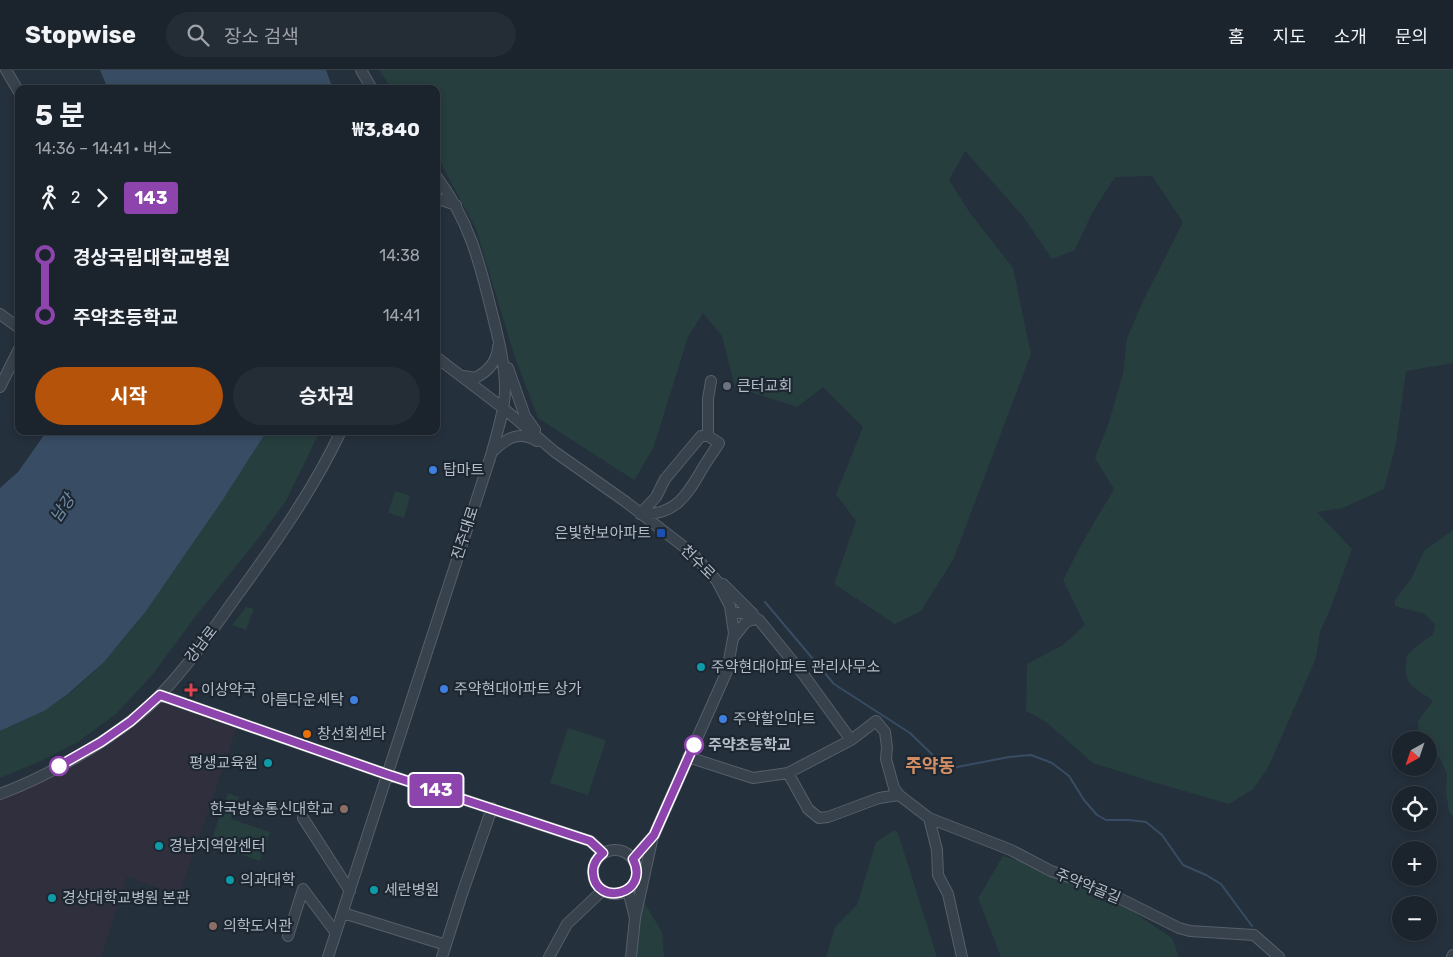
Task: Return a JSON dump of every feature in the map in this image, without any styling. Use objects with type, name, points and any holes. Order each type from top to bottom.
[{"type":"street","points":[[6,70],[15,85]]},
{"type":"street","points":[[361,70],[370,85]]},
{"type":"street","name":"진주대로","points":[[328,957],[492,452],[503,408],[504,376],[498,339],[470,234],[456,206],[440,182]]},
{"type":"street","points":[[440,200],[456,206]]},
{"type":"street","points":[[0,314],[15,325]]},
{"type":"street","points":[[459,375],[475,378],[489,369],[498,352],[498,339]]},
{"type":"street","points":[[498,339],[512,384],[525,416],[554,452]]},
{"type":"street","points":[[0,387],[15,357]]},
{"type":"street","name":"천수로","points":[[440,360],[503,408],[554,452],[692,553],[717,581],[728,602],[732,613],[734,637],[727,671],[654,835],[633,859]]},
{"type":"street","points":[[708,436],[708,399],[711,381]]},
{"type":"street","name":"강남로","points":[[0,794],[39,778],[101,742],[131,721],[160,695],[201,646],[257,568],[320,473],[339,435]]},
{"type":"street","points":[[492,452],[511,437],[529,436],[554,452]]},
{"type":"street","points":[[701,436],[708,436],[718,443],[682,500],[674,506],[654,515],[640,514],[656,497],[665,479],[701,436]]},
{"type":"street","points":[[692,553],[759,620],[803,674],[851,740]]},
{"type":"street","points":[[732,613],[746,613],[759,620]]},
{"type":"street","points":[[734,637],[745,624],[753,619],[759,620]]},
{"type":"street","points":[[160,695],[386,774],[590,841],[603,853]]},
{"type":"street","name":"주약약골길","points":[[688,757],[753,778],[788,773],[851,740],[876,721],[885,732],[886,759],[894,788],[899,795],[928,818],[1011,850],[1051,871],[1093,885],[1179,928],[1190,931],[1254,934],[1279,957]]},
{"type":"street","points":[[788,773],[808,809],[819,818],[828,817],[879,798],[899,795]]},
{"type":"street","points":[[442,957],[492,808]]},
{"type":"street","points":[[303,818],[350,892]]},
{"type":"street","points":[[928,818],[937,850],[938,875],[948,894],[962,957]]},
{"type":"street","points":[[631,957],[636,918],[654,835]]},
{"type":"street","points":[[609,850],[622,850],[633,859],[637,872],[636,879],[628,890],[615,894],[603,890],[594,881],[594,862],[603,853],[609,850]]},
{"type":"street","points":[[288,936],[304,889],[336,933]]},
{"type":"street","points":[[549,957],[567,924],[603,890]]},
{"type":"street","points":[[628,890],[636,918]]},
{"type":"street","points":[[342,913],[446,945]]},
{"type":"shaded area","points":[[158,701],[237,728],[179,895],[127,877],[101,957],[0,957],[0,798],[28,788]]},
{"type":"green space","points":[[379,70],[1453,70],[1453,363],[1406,371],[1396,444],[1384,489],[1343,508],[1317,512],[1352,549],[1320,632],[1316,658],[1268,768],[1253,789],[1229,804],[1093,763],[1046,722],[1026,711],[1027,664],[1063,645],[1085,625],[1063,580],[1114,489],[1095,458],[1108,425],[1123,374],[1127,338],[1142,303],[1183,222],[1152,176],[1115,177],[1092,213],[1075,250],[1052,259],[1022,215],[965,151],[949,180],[970,213],[1013,268],[1031,354],[953,560],[921,611],[895,624],[834,584],[856,521],[836,494],[863,427],[823,387],[797,407],[735,387],[722,336],[703,313],[688,337],[653,449],[634,480],[538,418],[515,358],[476,229],[440,162],[440,85],[389,85]]},
{"type":"green space","points":[[264,435],[318,435],[286,501],[198,613],[153,674],[117,713],[78,742],[41,761],[0,778],[0,731],[54,705],[101,665],[140,617],[223,499]]},
{"type":"green space","points":[[395,491],[410,496],[404,518],[388,513]]},
{"type":"green space","points":[[1453,530],[1453,817],[1449,812],[1446,792],[1447,774],[1438,756],[1438,731],[1419,731],[1418,721],[1433,701],[1410,683],[1406,673],[1407,655],[1433,635],[1435,625],[1425,614],[1395,606],[1395,600],[1411,579],[1424,551]]},
{"type":"green space","points":[[246,607],[254,609],[246,630],[232,625]]},
{"type":"green space","points":[[568,728],[606,740],[588,795],[550,783]]},
{"type":"green space","points":[[228,793],[239,797],[231,819],[270,832],[260,861],[210,844]]},
{"type":"green space","points":[[894,830],[898,833],[937,957],[826,957],[835,927],[857,905],[876,842]]},
{"type":"green space","points":[[1003,856],[1083,878],[1172,938],[1179,957],[1001,957],[978,898]]},
{"type":"green space","points":[[641,897],[662,932],[664,957],[634,957]]},
{"type":"water","points":[[100,70],[326,70],[332,85],[106,85]]},
{"type":"water","name":"남강","points":[[44,435],[264,435],[222,501],[146,611],[104,662],[68,694],[44,711],[0,731],[0,488],[18,472]]},
{"type":"waterway","points":[[765,602],[834,684],[910,733],[941,763],[952,768],[1009,757],[1031,755],[1052,763],[1069,776],[1084,800],[1097,815],[1106,820],[1146,822],[1162,835],[1183,865],[1221,884],[1252,926]]},
{"type":"bus line","name":"143","points":[[59,766],[101,742],[131,721],[160,695],[386,774],[590,841],[603,853],[594,862],[594,881],[603,890],[615,894],[622,893],[633,885],[637,872],[633,859],[654,835],[694,745]]},
{"type":"place","name":"큰터교회","points":[[727,386]]},
{"type":"place","name":"탑마트","points":[[433,470]]},
{"type":"place","name":"은빛한보아파트","points":[[661,533]]},
{"type":"place","name":"주약현대아파트 관리사무소","points":[[701,667]]},
{"type":"place","name":"주약현대아파트 상가","points":[[444,689]]},
{"type":"place","name":"이상약국","points":[[191,690]]},
{"type":"place","name":"아름다운세탁","points":[[354,700]]},
{"type":"place","name":"주약할인마트","points":[[723,719]]},
{"type":"place","name":"창선회센타","points":[[307,734]]},
{"type":"place","name":"주약초등학교","points":[[694,745]]},
{"type":"place","name":"평생교육원","points":[[268,763]]},
{"type":"place","name":"한국방송통신대학교","points":[[344,809]]},
{"type":"place","name":"경남지역암센터","points":[[159,846]]},
{"type":"place","name":"의과대학","points":[[230,880]]},
{"type":"place","name":"세란병원","points":[[374,890]]},
{"type":"place","name":"경상대학교병원 본관","points":[[52,898]]},
{"type":"place","name":"의학도서관","points":[[213,926]]},
{"type":"district","name":"주약동","points":[[930,766]]}]
